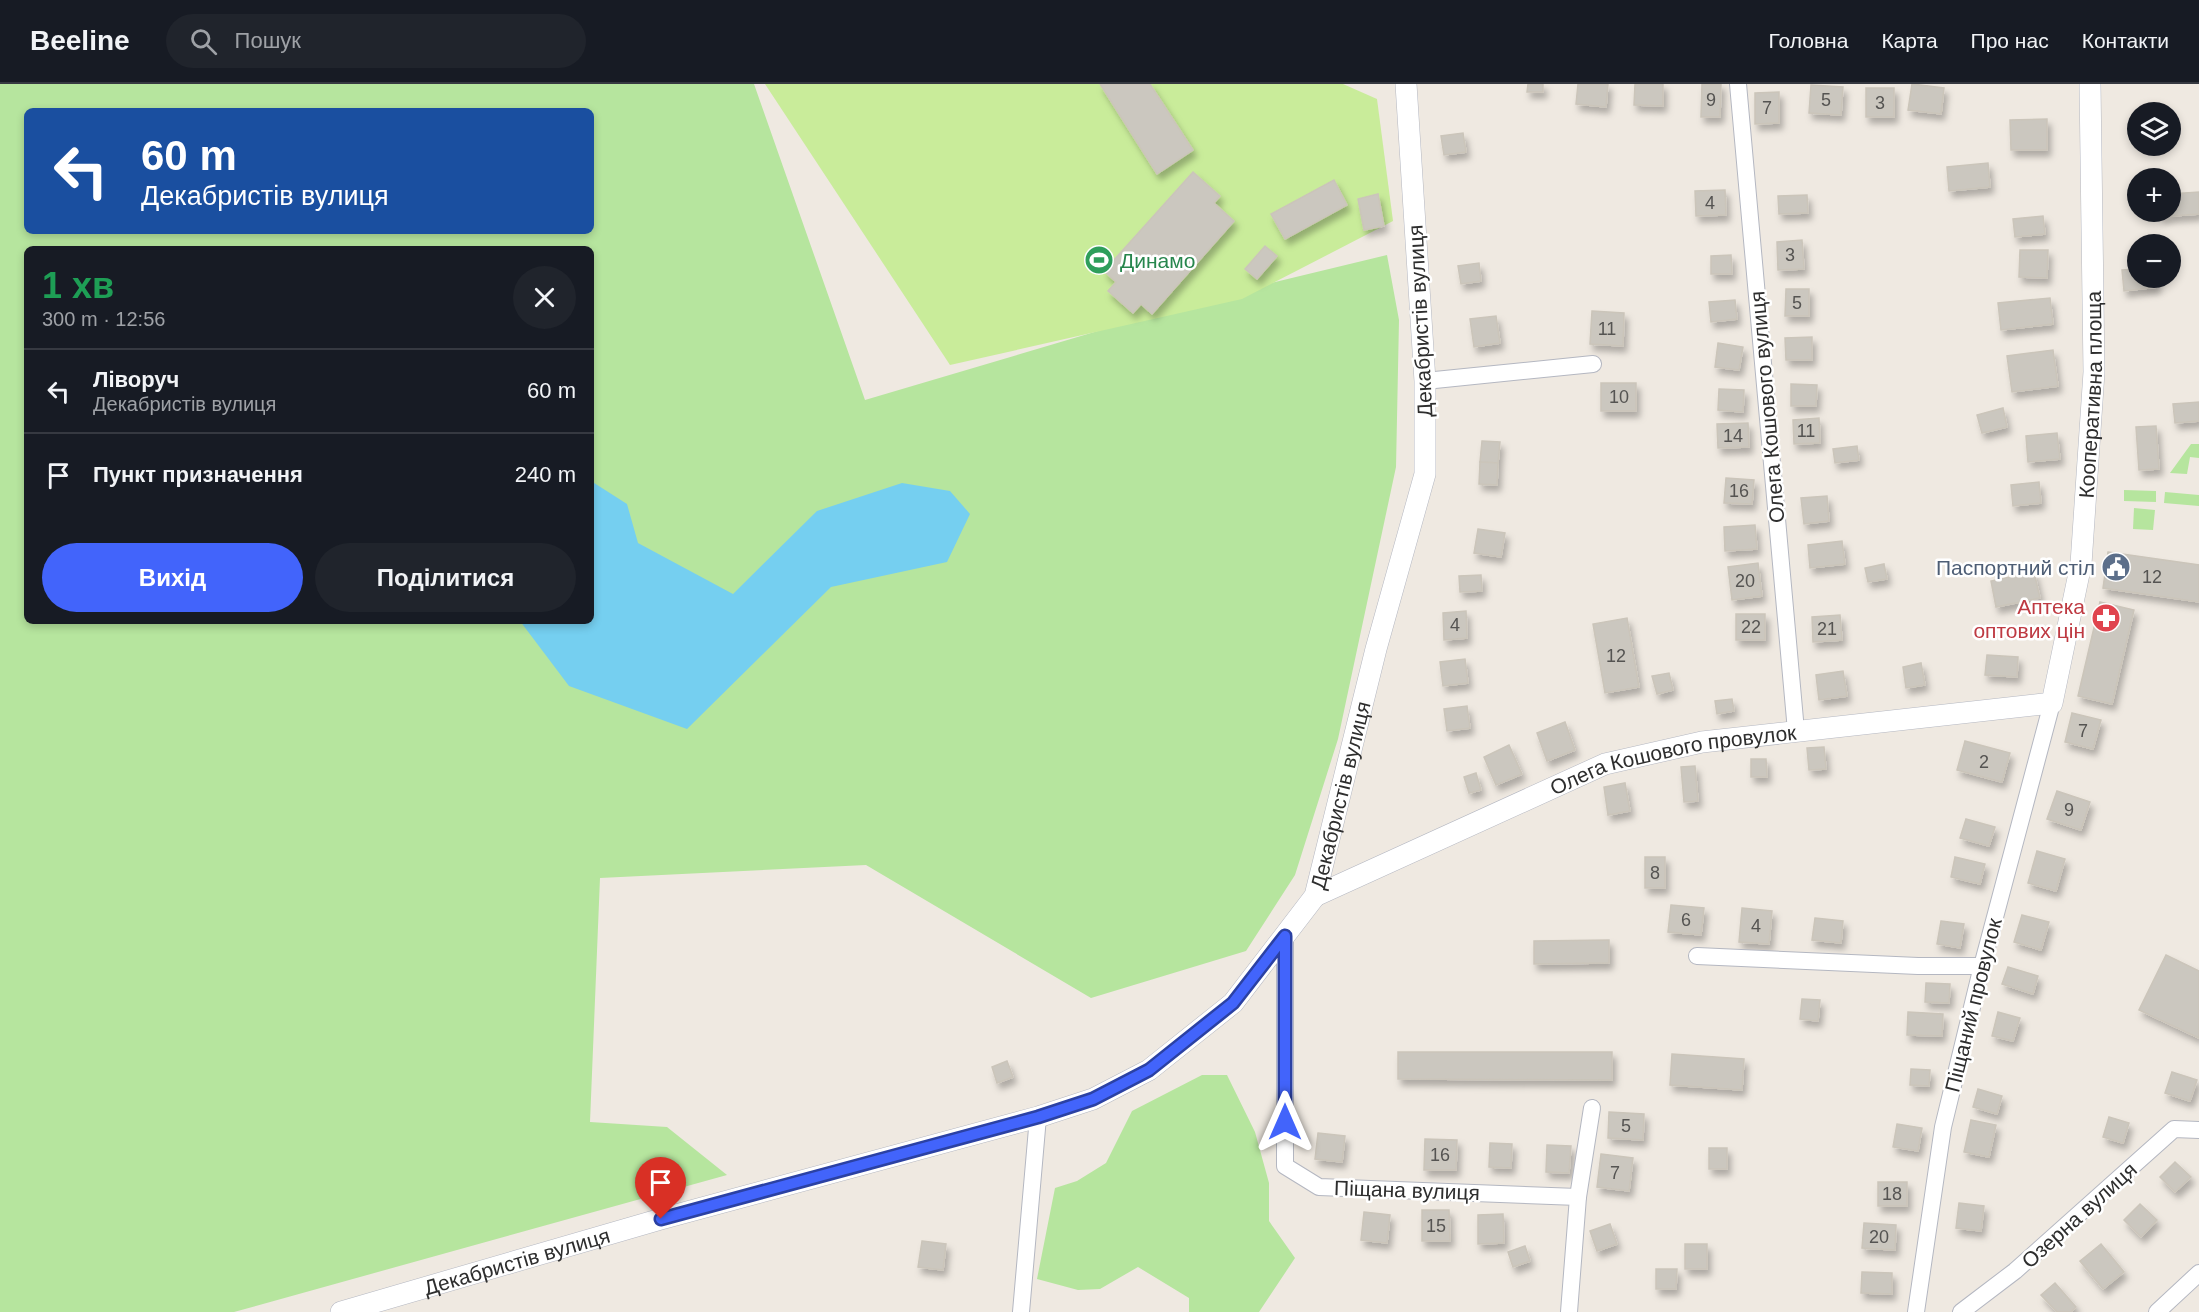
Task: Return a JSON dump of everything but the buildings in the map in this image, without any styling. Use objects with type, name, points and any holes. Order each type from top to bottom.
[{"type":"street","name":"Декабристів вулиця","points":[[341,1312],[661,1219],[1038,1117],[1093,1099],[1149,1070],[1233,1003],[1315,896],[1376,649],[1425,474],[1425,381],[1406,84]]},
{"type":"street","name":"Олега Кошового вулиця","points":[[1738,84],[1796,731]]},
{"type":"street","name":"Кооперативна площа","points":[[2052,703],[2081,564],[2094,372],[2090,84]]},
{"type":"street","points":[[1425,381],[1593,364]]},
{"type":"street","name":"Олега Кошового провулок","points":[[1315,896],[1605,764],[1702,742],[2052,703]]},
{"type":"street","name":"Піщаний провулок","points":[[1917,1312],[1943,1127],[1982,966],[2052,703]]},
{"type":"street","name":"Піщана вулиця","points":[[1285,936],[1285,1166],[1319,1187],[1578,1197]]},
{"type":"street","points":[[1697,956],[1918,966],[1982,966]]},
{"type":"street","points":[[1569,1312],[1578,1197],[1592,1108]]},
{"type":"street","points":[[1022,1312],[1038,1117]]},
{"type":"street","name":"Озерна вулиця","points":[[1961,1312],[2032,1256],[2174,1129],[2199,1130]]},
{"type":"street","points":[[2157,1312],[2199,1273]]},
{"type":"green space","points":[[0,84],[754,84],[865,400],[1209,298],[1387,255],[1399,320],[1396,467],[1338,739],[1295,875],[1246,951],[1091,998],[866,865],[600,878],[590,1122],[667,1127],[727,1175],[234,1312],[0,1312]]},
{"type":"green space","name":"Динамо","points":[[765,84],[1343,84],[1377,99],[1393,221],[1242,299],[950,365]]},
{"type":"green space","points":[[2191,444],[2199,444],[2199,458],[2190,457],[2187,474],[2170,473]]},
{"type":"green space","points":[[2124,490],[2156,491],[2156,502],[2124,501]]},
{"type":"green space","points":[[2165,492],[2199,495],[2199,506],[2164,503]]},
{"type":"green space","points":[[2134,508],[2155,510],[2153,530],[2133,529]]},
{"type":"green space","points":[[1202,1075],[1227,1075],[1255,1132],[1269,1183],[1269,1221],[1295,1258],[1259,1312],[1189,1312],[1189,1298],[1138,1267],[1100,1289],[1078,1290],[1037,1279],[1055,1188],[1077,1181],[1106,1163],[1132,1111]]},
{"type":"water","points":[[594,483],[627,504],[638,543],[733,594],[817,511],[902,483],[950,491],[970,514],[947,562],[831,587],[687,729],[569,686],[522,624],[594,624]]},
{"type":"place","name":"Динамо","points":[[1099,260]]},
{"type":"place","name":"Паспортний стіл","points":[[2116,567]]},
{"type":"place","name":"Аптека оптових цін","points":[[2106,618]]},
{"type":"route","points":[[661,1219],[1038,1117],[1093,1099],[1149,1070],[1233,1003],[1285,936],[1285,1122]]}]
